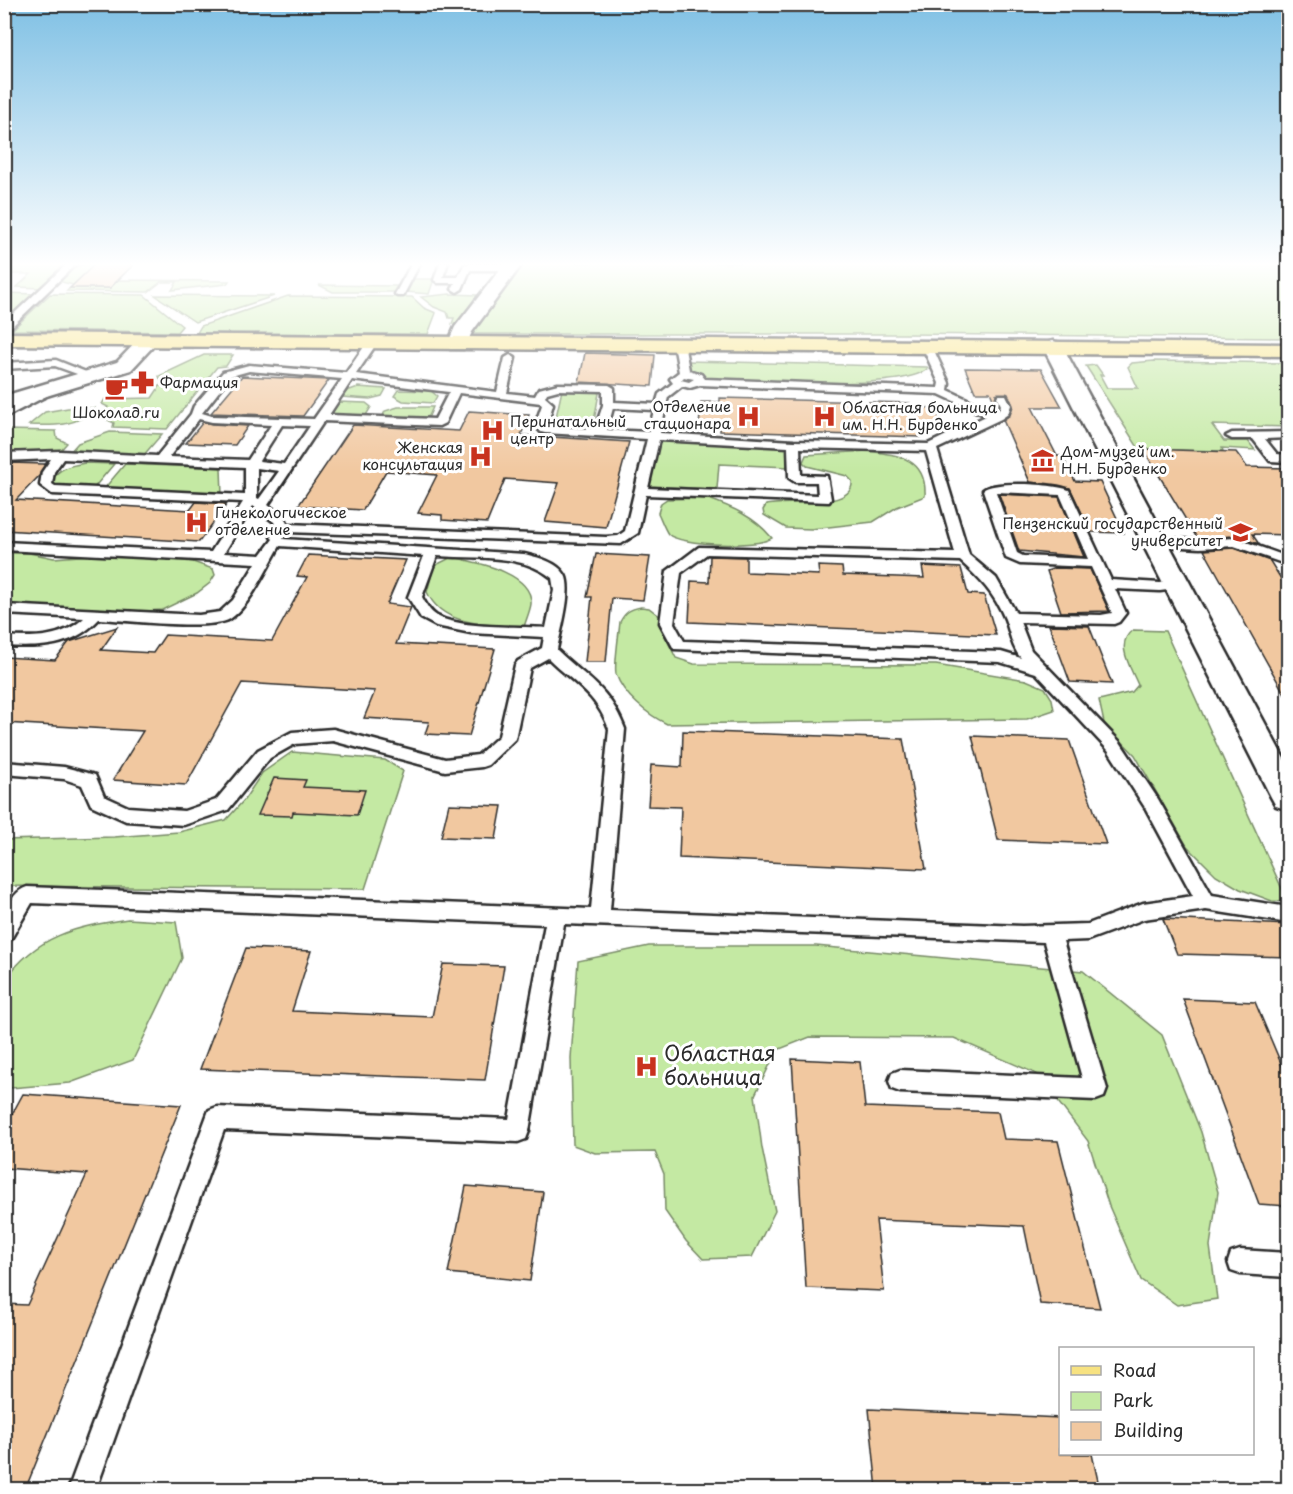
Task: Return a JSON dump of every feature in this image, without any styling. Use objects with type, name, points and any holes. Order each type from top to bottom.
[{"type":"main road","points":[[4,339],[457,345],[511,351],[679,344],[1288,350]]},
{"type":"street","points":[[457,345],[462,333]]},
{"type":"street","points":[[4,403],[124,366],[147,342]]},
{"type":"street","points":[[1053,347],[1288,797]]},
{"type":"lane","points":[[215,556],[256,502],[288,468],[372,343]]},
{"type":"lane","points":[[679,344],[682,378]]},
{"type":"lane","points":[[927,346],[944,383],[945,387],[941,390]]},
{"type":"lane","points":[[501,396],[511,351]]},
{"type":"lane","points":[[4,366],[56,363],[91,376]]},
{"type":"lane","points":[[160,460],[196,415],[198,408],[227,374],[249,368],[351,377],[539,399],[548,404],[541,425],[542,429],[794,444],[931,448],[935,444],[997,417],[1006,409],[1002,397]]},
{"type":"lane","points":[[283,528],[621,540],[631,533],[651,436],[663,396],[682,378],[698,376],[699,382],[941,390],[997,417]]},
{"type":"lane","points":[[4,415],[57,386]]},
{"type":"lane","points":[[539,399],[543,391],[558,387],[609,388],[608,405],[600,433]]},
{"type":"lane","points":[[196,415],[213,419],[279,422],[321,420],[439,423],[455,390]]},
{"type":"lane","points":[[608,405],[659,407]]},
{"type":"lane","points":[[256,502],[250,464],[279,422]]},
{"type":"lane","points":[[1256,435],[1274,458],[1288,458]]},
{"type":"lane","points":[[1232,436],[1287,435]]},
{"type":"lane","points":[[641,491],[825,499],[823,479],[795,478],[794,444]]},
{"type":"lane","points":[[931,448],[963,557],[991,581],[1011,617],[1024,652],[1114,746],[1152,804],[1206,902]]},
{"type":"lane","points":[[4,457],[60,455],[250,464],[288,468]]},
{"type":"lane","points":[[60,455],[49,469],[46,478],[46,485],[52,490],[256,502],[279,519],[283,528]]},
{"type":"lane","points":[[1011,617],[1114,619],[1119,613],[1065,493],[1048,489],[994,488],[989,490],[1011,555],[1020,560],[1096,563]]},
{"type":"lane","points":[[269,554],[283,528]]},
{"type":"lane","points":[[4,609],[199,620],[224,616],[238,603],[276,542],[524,558],[545,565],[558,576],[561,590],[549,651]]},
{"type":"lane","points":[[1154,542],[1200,544],[1235,542],[1288,561]]},
{"type":"lane","points":[[4,546],[215,556],[269,554]]},
{"type":"lane","points":[[963,557],[704,550],[674,571],[668,623],[679,646],[1001,657],[1042,670]]},
{"type":"lane","points":[[432,552],[415,597],[421,609],[432,620],[454,626],[552,633]]},
{"type":"lane","points":[[1105,584],[1160,587],[1177,585]]},
{"type":"lane","points":[[4,641],[42,643],[62,639],[84,628],[96,614]]},
{"type":"lane","points":[[4,768],[64,773],[89,780],[97,800],[126,813],[184,818],[222,805],[264,754],[292,738],[333,735],[445,765],[482,761],[507,739],[524,665],[549,651]]},
{"type":"lane","points":[[549,651],[564,667],[594,687],[611,709],[617,729],[600,918]]},
{"type":"lane","points":[[4,933],[27,895],[1022,934],[1088,932],[1143,911],[1206,902],[1288,915]]},
{"type":"lane","points":[[82,1490],[217,1118],[518,1131],[556,916]]},
{"type":"lane","points":[[900,1081],[1095,1089],[1051,933]]},
{"type":"lane","points":[[1240,1262],[1288,1265]]},
{"type":"green space","points":[[197,333],[428,333],[428,334]]},
{"type":"green space","points":[[1288,333],[1288,338],[904,334],[471,334]]},
{"type":"green space","points":[[204,355],[233,355],[226,366],[217,367],[167,429],[113,427],[114,423],[100,416],[108,407],[102,404],[105,399],[152,398],[162,383],[159,376]]},
{"type":"green space","points":[[687,361],[928,368],[914,375],[889,380],[857,383],[785,383],[703,379],[696,372],[688,371]]},
{"type":"green space","points":[[1154,361],[1288,363],[1288,427],[1212,425],[1224,441],[1248,441],[1255,450],[1139,449],[1086,366],[1096,365],[1103,375],[1100,375],[1107,388],[1138,388],[1128,367],[1132,363]]},
{"type":"green space","points":[[358,387],[386,389],[382,396],[370,399],[342,397],[347,391]]},
{"type":"green space","points":[[398,390],[431,391],[437,396],[433,403],[403,401],[394,396]]},
{"type":"green space","points":[[562,390],[599,393],[593,427],[554,426]]},
{"type":"green space","points":[[338,402],[366,403],[371,407],[365,417],[336,415],[332,412]]},
{"type":"green space","points":[[398,407],[433,407],[429,416],[423,419],[382,418],[385,411]]},
{"type":"green space","points":[[68,408],[94,408],[73,422],[56,425],[29,425],[45,412]]},
{"type":"green space","points":[[5,430],[56,431],[57,438],[67,443],[58,453],[5,455]]},
{"type":"green space","points":[[110,432],[162,434],[142,457],[68,454],[78,443]]},
{"type":"green space","points":[[654,441],[787,446],[788,467],[719,464],[717,489],[648,486]]},
{"type":"green space","points":[[868,451],[900,457],[916,466],[924,483],[925,496],[897,507],[873,522],[811,529],[786,528],[764,515],[763,510],[766,505],[831,500],[850,490],[852,481],[847,476],[807,466],[803,462],[806,455]]},
{"type":"green space","points":[[85,463],[114,464],[92,490],[56,487],[52,482],[61,470]]},
{"type":"green space","points":[[125,464],[221,468],[222,495],[103,490]]},
{"type":"green space","points":[[706,498],[742,514],[758,524],[772,538],[752,543],[719,544],[687,541],[668,534],[658,513],[661,503],[667,499]]},
{"type":"green space","points":[[4,553],[29,553],[54,558],[92,555],[193,562],[213,569],[215,575],[210,583],[197,593],[162,610],[129,612],[5,604]]},
{"type":"green space","points":[[452,557],[500,570],[523,584],[529,593],[531,604],[524,627],[469,622],[444,612],[434,604],[427,592],[434,566]]},
{"type":"green space","points":[[641,607],[649,608],[662,618],[665,636],[676,658],[694,664],[936,665],[1026,680],[1045,688],[1052,699],[1054,710],[1027,719],[667,724],[637,704],[619,682],[616,674],[620,622],[628,612]]},
{"type":"green space","points":[[1133,630],[1165,631],[1288,902],[1272,901],[1240,889],[1216,875],[1187,846],[1135,755],[1104,723],[1099,700],[1132,692],[1138,685],[1124,649],[1127,635]]},
{"type":"green space","points":[[292,752],[385,760],[403,771],[365,889],[5,886],[4,840],[114,837],[179,832],[226,820],[244,800],[262,773]]},
{"type":"green space","points":[[128,919],[176,922],[182,958],[133,1060],[70,1083],[10,1088],[5,1086],[5,980],[17,965],[44,943],[74,930]]},
{"type":"green space","points":[[649,946],[816,946],[1083,971],[1162,1035],[1201,1132],[1218,1192],[1210,1246],[1217,1299],[1177,1305],[1141,1280],[1109,1206],[1088,1141],[1037,1074],[954,1038],[810,1037],[777,1050],[755,1095],[762,1148],[775,1211],[752,1257],[703,1259],[686,1241],[665,1211],[664,1174],[655,1152],[595,1153],[573,1145],[571,1058],[578,961]]},
{"type":"building","points":[[585,353],[655,355],[652,386],[579,382]]},
{"type":"building","points":[[965,368],[1041,369],[1062,407],[1032,407],[1057,456],[1062,456],[1075,481],[1100,482],[1124,533],[1091,532],[1070,488],[1030,482],[1003,420],[1010,415],[1013,406],[1008,394],[996,394],[997,408],[990,392],[975,392]]},
{"type":"building","points":[[242,376],[329,380],[303,416],[211,413]]},
{"type":"building","points":[[720,398],[910,403],[911,407],[936,408],[944,433],[920,433],[921,437],[720,431],[720,427],[699,427],[701,402],[720,402]]},
{"type":"building","points":[[469,411],[529,415],[521,435],[629,442],[606,527],[545,522],[559,483],[505,479],[487,523],[442,520],[442,515],[418,513],[437,475],[386,471],[363,510],[298,506],[353,425],[459,431]]},
{"type":"building","points":[[203,422],[248,426],[235,445],[186,443]]},
{"type":"building","points":[[1143,449],[1236,452],[1247,467],[1288,468],[1288,535],[1252,534],[1259,544],[1235,536],[1197,538]]},
{"type":"building","points":[[10,463],[45,464],[39,476],[16,500],[190,510],[196,502],[227,504],[199,542],[4,530],[4,468]]},
{"type":"building","points":[[999,494],[1059,497],[1084,557],[1019,551]]},
{"type":"building","points":[[1234,548],[1270,561],[1288,590],[1288,700],[1204,550]]},
{"type":"building","points":[[596,554],[650,557],[643,600],[612,598],[606,662],[585,662],[592,597],[587,597]]},
{"type":"building","points":[[308,555],[406,560],[387,604],[411,607],[396,644],[495,649],[469,736],[425,734],[429,722],[364,718],[375,691],[242,683],[186,785],[113,780],[143,731],[4,723],[4,657],[55,660],[69,642],[117,627],[101,650],[153,653],[165,635],[272,641],[307,577],[297,576]]},
{"type":"building","points":[[710,556],[746,557],[746,572],[819,575],[818,566],[842,567],[843,575],[924,578],[922,566],[961,568],[968,594],[984,595],[996,635],[689,622],[691,581],[709,582]]},
{"type":"building","points":[[1055,568],[1090,569],[1109,611],[1061,612],[1047,571]]},
{"type":"building","points":[[1049,625],[1089,626],[1112,684],[1070,682]]},
{"type":"building","points":[[683,731],[903,739],[926,869],[679,858],[681,807],[648,806],[651,765],[682,767]]},
{"type":"building","points":[[972,736],[1069,740],[1106,844],[998,840]]},
{"type":"building","points":[[274,778],[306,780],[303,787],[365,790],[357,815],[293,812],[292,816],[258,815]]},
{"type":"building","points":[[449,804],[502,806],[496,839],[441,837]]},
{"type":"building","points":[[1163,919],[1288,925],[1288,957],[1177,954]]},
{"type":"building","points":[[246,948],[311,951],[292,1011],[432,1017],[443,964],[504,966],[485,1080],[200,1069]]},
{"type":"building","points":[[1183,999],[1255,1002],[1288,1080],[1288,1206],[1259,1204]]},
{"type":"building","points":[[792,1059],[860,1062],[865,1107],[998,1112],[1004,1139],[1058,1141],[1100,1308],[1040,1304],[1024,1226],[876,1220],[884,1291],[806,1288]]},
{"type":"building","points":[[23,1094],[181,1105],[25,1490],[4,1490],[4,1304],[27,1305],[87,1174],[4,1168],[4,1129]]},
{"type":"building","points":[[466,1186],[543,1192],[530,1281],[448,1273]]},
{"type":"building","points":[[869,1409],[1059,1418],[1059,1455],[1092,1455],[1100,1490],[877,1490]]},
{"type":"place","name":"Фармация","points":[[142,383]]},
{"type":"place","name":"Шоколад.ru","points":[[116,389]]},
{"type":"place","name":"Отделение стационара","points":[[749,416]]},
{"type":"place","name":"Областная больница им. Н.Н. Бурденко","points":[[824,417]]},
{"type":"place","name":"Перинатальный центр","points":[[492,431]]},
{"type":"place","name":"Женская консультация","points":[[481,457]]},
{"type":"place","name":"Дом-музей им. Н.Н. Бурденко","points":[[1043,461]]},
{"type":"place","name":"Гинекологическое отделение","points":[[197,522]]},
{"type":"place","name":"Пензенский государственный университет","points":[[1241,533]]},
{"type":"place","name":"Областная больница","points":[[646,1066]]}]
